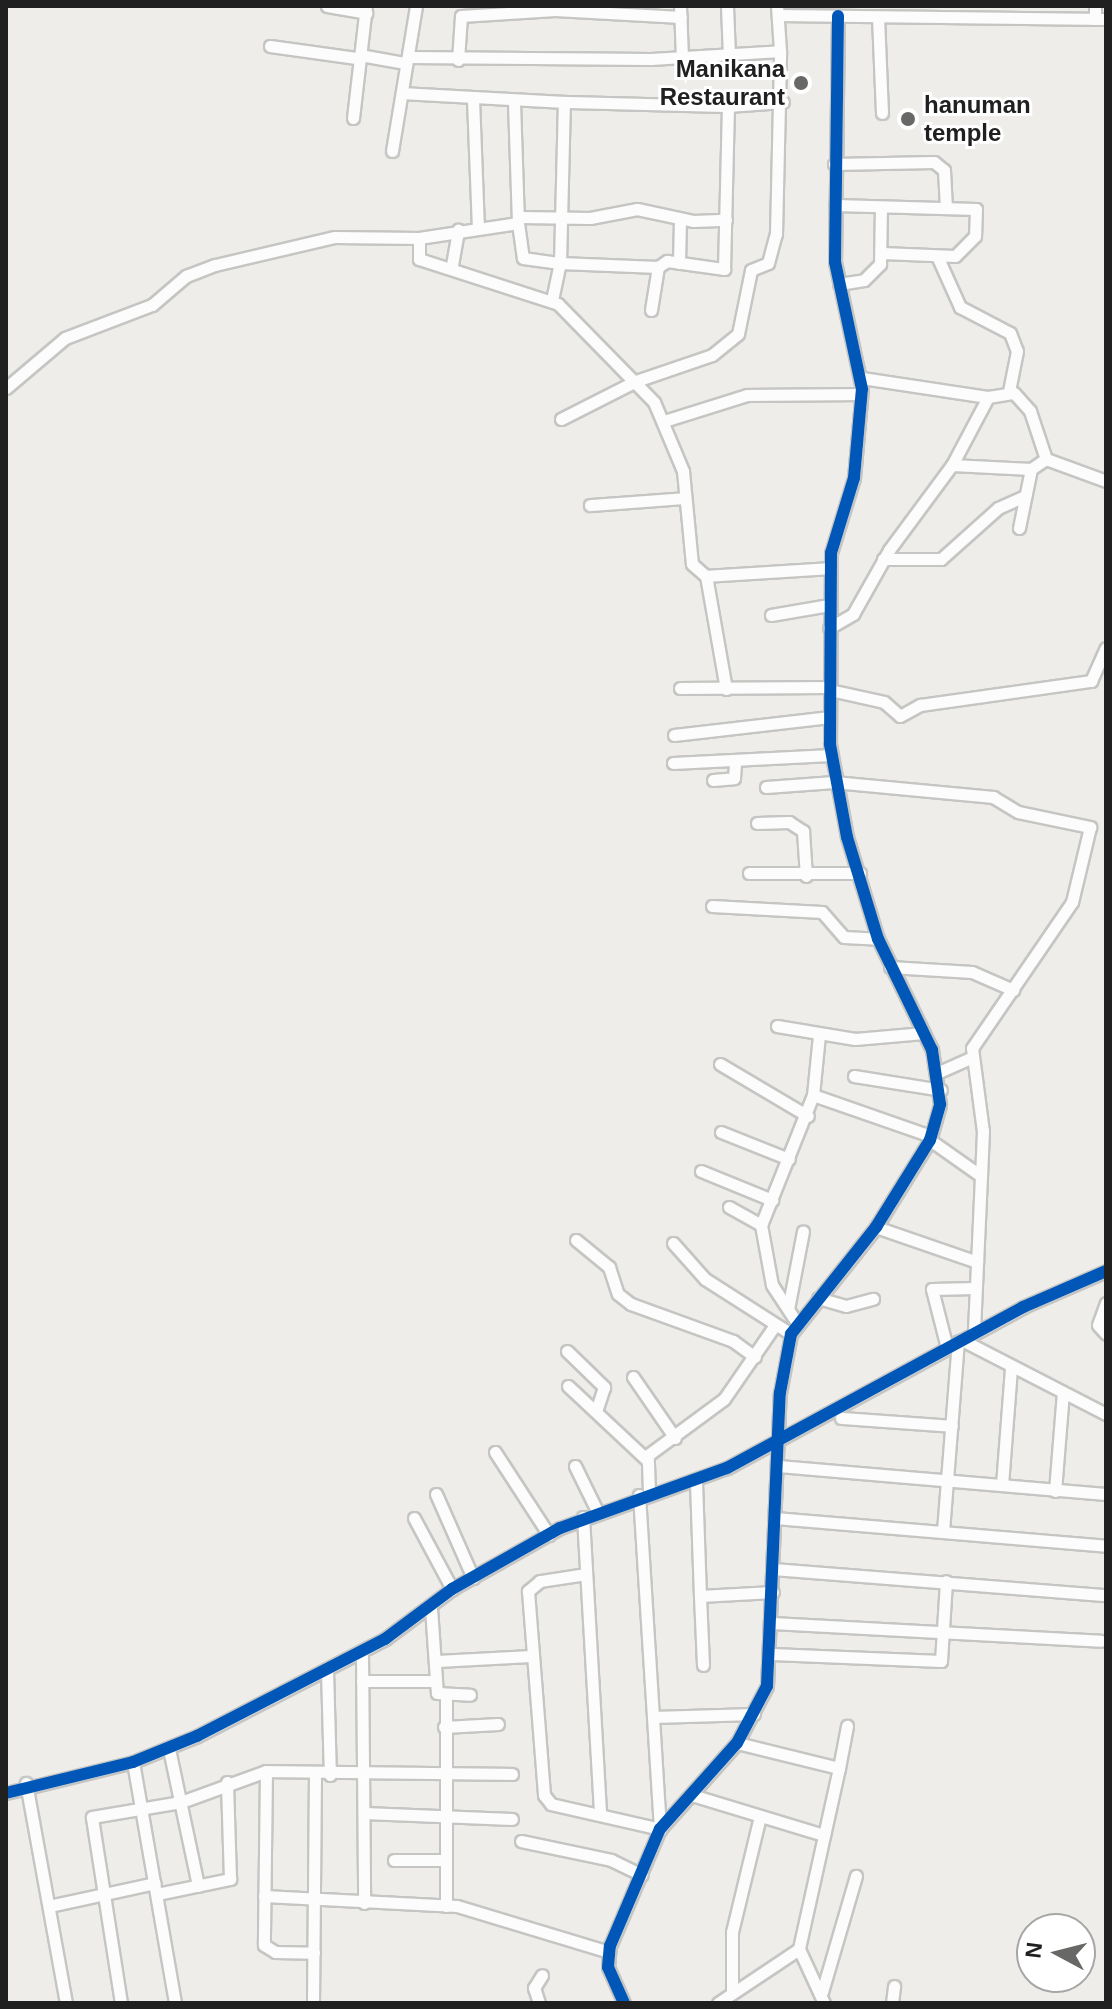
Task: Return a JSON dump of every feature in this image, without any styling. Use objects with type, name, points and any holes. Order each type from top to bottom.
[{"type":"street","points":[[327,6],[366,10],[353,118]]},
{"type":"street","points":[[392,151],[416,6]]},
{"type":"street","points":[[727,6],[729,55]]},
{"type":"street","points":[[458,60],[461,16],[555,10],[680,12],[682,58]]},
{"type":"street","points":[[561,419],[636,381],[712,355],[741,327],[751,270],[768,263],[776,234],[783,102],[778,11],[878,17],[1098,15]]},
{"type":"street","points":[[624,2003],[609,1952],[660,1829],[737,1743],[754,1714],[772,1654],[779,1441],[791,1334],[876,1227],[930,1138],[941,1090],[939,1072],[924,1033],[878,939],[834,782],[831,755],[830,568],[854,478],[862,378],[839,284],[834,164],[838,16]]},
{"type":"street","points":[[878,17],[882,113]]},
{"type":"street","points":[[270,46],[407,60],[682,58],[780,51]]},
{"type":"street","points":[[402,93],[514,102],[728,106],[783,102]]},
{"type":"street","points":[[473,99],[478,227]]},
{"type":"street","points":[[514,102],[518,220],[523,258],[560,263],[658,267],[679,263],[724,269],[728,106]]},
{"type":"street","points":[[552,300],[560,263],[563,216],[564,102]]},
{"type":"street","points":[[834,164],[934,162],[944,170],[946,206]]},
{"type":"street","points":[[835,205],[973,206],[975,236],[955,256],[938,258],[882,253]]},
{"type":"street","points":[[839,284],[864,280],[882,253],[881,207]]},
{"type":"street","points":[[6,388],[65,338],[152,305],[201,269],[334,237],[419,238],[518,220],[637,209],[680,219],[726,220]]},
{"type":"street","points":[[679,263],[680,219]]},
{"type":"street","points":[[452,265],[458,230]]},
{"type":"street","points":[[419,238],[419,259],[452,265],[552,300],[636,381],[664,421],[685,498],[692,564],[706,576],[726,689]]},
{"type":"street","points":[[938,258],[960,307],[1010,333],[1017,351],[1009,391]]},
{"type":"street","points":[[651,310],[658,267]]},
{"type":"street","points":[[862,378],[988,397],[1009,391],[1024,401],[1046,459],[1106,481]]},
{"type":"street","points":[[664,421],[747,395],[861,394]]},
{"type":"street","points":[[829,628],[853,614],[883,559],[952,465],[988,397]]},
{"type":"street","points":[[952,465],[1031,469],[1046,459]]},
{"type":"street","points":[[1019,528],[1031,469]]},
{"type":"street","points":[[883,559],[941,559],[998,508],[1025,496]]},
{"type":"street","points":[[590,505],[685,498]]},
{"type":"street","points":[[706,576],[830,568]]},
{"type":"street","points":[[771,615],[829,605]]},
{"type":"street","points":[[680,688],[830,689],[884,702],[900,716],[920,705],[1091,681],[1106,648]]},
{"type":"street","points":[[674,735],[830,717]]},
{"type":"street","points":[[673,763],[735,763],[831,755]]},
{"type":"street","points":[[713,780],[734,778],[735,763]]},
{"type":"street","points":[[766,787],[834,782],[993,797],[1018,812],[1090,827],[1072,902],[1013,990],[985,1024],[971,1058],[983,1131],[974,1333]]},
{"type":"street","points":[[757,823],[789,822],[803,831],[806,876]]},
{"type":"street","points":[[749,873],[806,876],[860,873]]},
{"type":"street","points":[[712,906],[822,912],[844,937],[878,939]]},
{"type":"street","points":[[890,967],[972,972],[1013,990]]},
{"type":"street","points":[[777,1026],[819,1035],[924,1033]]},
{"type":"street","points":[[797,1323],[772,1285],[761,1225],[808,1116],[819,1035]]},
{"type":"street","points":[[939,1072],[971,1058]]},
{"type":"street","points":[[720,1064],[808,1116]]},
{"type":"street","points":[[854,1076],[941,1090]]},
{"type":"street","points":[[813,1095],[930,1138],[981,1176]]},
{"type":"street","points":[[721,1132],[789,1159]]},
{"type":"street","points":[[701,1171],[772,1200]]},
{"type":"street","points":[[729,1207],[761,1225]]},
{"type":"street","points":[[876,1227],[977,1262]]},
{"type":"street","points":[[788,1309],[803,1231]]},
{"type":"street","points":[[576,1240],[609,1267],[618,1294],[631,1304],[733,1341],[755,1357]]},
{"type":"street","points":[[673,1243],[705,1279],[791,1334]]},
{"type":"street","points":[[6,1793],[26,1783],[133,1762],[169,1749],[362,1652],[431,1608],[452,1589],[583,1517],[644,1494],[696,1482],[779,1441],[974,1333],[1106,1271]]},
{"type":"street","points":[[947,1348],[932,1289],[975,1288]]},
{"type":"street","points":[[818,1298],[846,1306],[873,1299]]},
{"type":"street","points":[[1106,1303],[1098,1325],[1106,1334]]},
{"type":"street","points":[[646,1459],[724,1399],[775,1325]]},
{"type":"street","points":[[960,1341],[1106,1414]]},
{"type":"street","points":[[943,1531],[960,1341]]},
{"type":"street","points":[[567,1351],[604,1387],[596,1411]]},
{"type":"street","points":[[1002,1485],[1011,1367]]},
{"type":"street","points":[[633,1377],[675,1438]]},
{"type":"street","points":[[568,1386],[646,1459],[644,1494],[660,1829]]},
{"type":"street","points":[[1055,1491],[1063,1392]]},
{"type":"street","points":[[841,1418],[952,1426]]},
{"type":"street","points":[[495,1452],[549,1535]]},
{"type":"street","points":[[575,1466],[597,1511]]},
{"type":"street","points":[[778,1466],[1106,1494]]},
{"type":"street","points":[[696,1482],[703,1665]]},
{"type":"street","points":[[436,1494],[473,1578]]},
{"type":"street","points":[[583,1517],[600,1815]]},
{"type":"street","points":[[414,1518],[452,1589]]},
{"type":"street","points":[[775,1518],[1106,1546]]},
{"type":"street","points":[[773,1569],[1106,1595]]},
{"type":"street","points":[[586,1574],[530,1585],[531,1656],[546,1801],[660,1829]]},
{"type":"street","points":[[772,1654],[940,1662],[946,1581]]},
{"type":"street","points":[[700,1596],[773,1592]]},
{"type":"street","points":[[431,1608],[437,1693],[446,1696],[470,1695]]},
{"type":"street","points":[[772,1623],[1101,1641]]},
{"type":"street","points":[[362,1652],[364,1903]]},
{"type":"street","points":[[437,1661],[531,1656]]},
{"type":"street","points":[[327,1670],[330,1775]]},
{"type":"street","points":[[362,1681],[436,1681]]},
{"type":"street","points":[[446,1696],[446,1906]]},
{"type":"street","points":[[653,1717],[754,1714]]},
{"type":"street","points":[[444,1727],[498,1724]]},
{"type":"street","points":[[823,1998],[799,1949],[847,1726]]},
{"type":"street","points":[[737,1743],[839,1768]]},
{"type":"street","points":[[169,1749],[198,1886]]},
{"type":"street","points":[[133,1762],[175,2003]]},
{"type":"street","points":[[121,2003],[104,1891],[89,1819],[181,1802],[227,1782],[266,1771],[330,1775],[512,1774]]},
{"type":"street","points":[[266,1771],[266,1949],[314,1953]]},
{"type":"street","points":[[313,2003],[315,1772]]},
{"type":"street","points":[[49,1906],[104,1891],[198,1886],[230,1879],[227,1782]]},
{"type":"street","points":[[26,1783],[66,2003]]},
{"type":"street","points":[[692,1795],[824,1835]]},
{"type":"street","points":[[364,1813],[512,1819]]},
{"type":"street","points":[[732,1993],[732,1932],[760,1816]]},
{"type":"street","points":[[521,1841],[611,1860],[642,1875]]},
{"type":"street","points":[[394,1860],[446,1860]]},
{"type":"street","points":[[823,1998],[856,1876]]},
{"type":"street","points":[[264,1896],[446,1906],[609,1952]]},
{"type":"street","points":[[718,2003],[799,1949]]},
{"type":"street","points":[[539,2003],[534,1988],[542,1975]]},
{"type":"street","points":[[892,2003],[894,1986]]},
{"type":"cycle path","points":[[624,2003],[608,1967],[610,1946],[660,1829],[737,1743],[767,1686],[780,1393],[791,1334],[876,1227],[930,1140],[940,1104],[932,1050],[878,939],[847,837],[830,744],[831,553],[854,478],[862,389],[835,262],[838,16]]},
{"type":"cycle path","points":[[6,1793],[133,1762],[197,1736],[385,1639],[452,1589],[560,1528],[727,1468],[1023,1307],[1106,1271]]},
{"type":"place","name":"Manikana Restaurant","points":[[801,83]]},
{"type":"place","name":"hanuman temple","points":[[908,119]]}]
